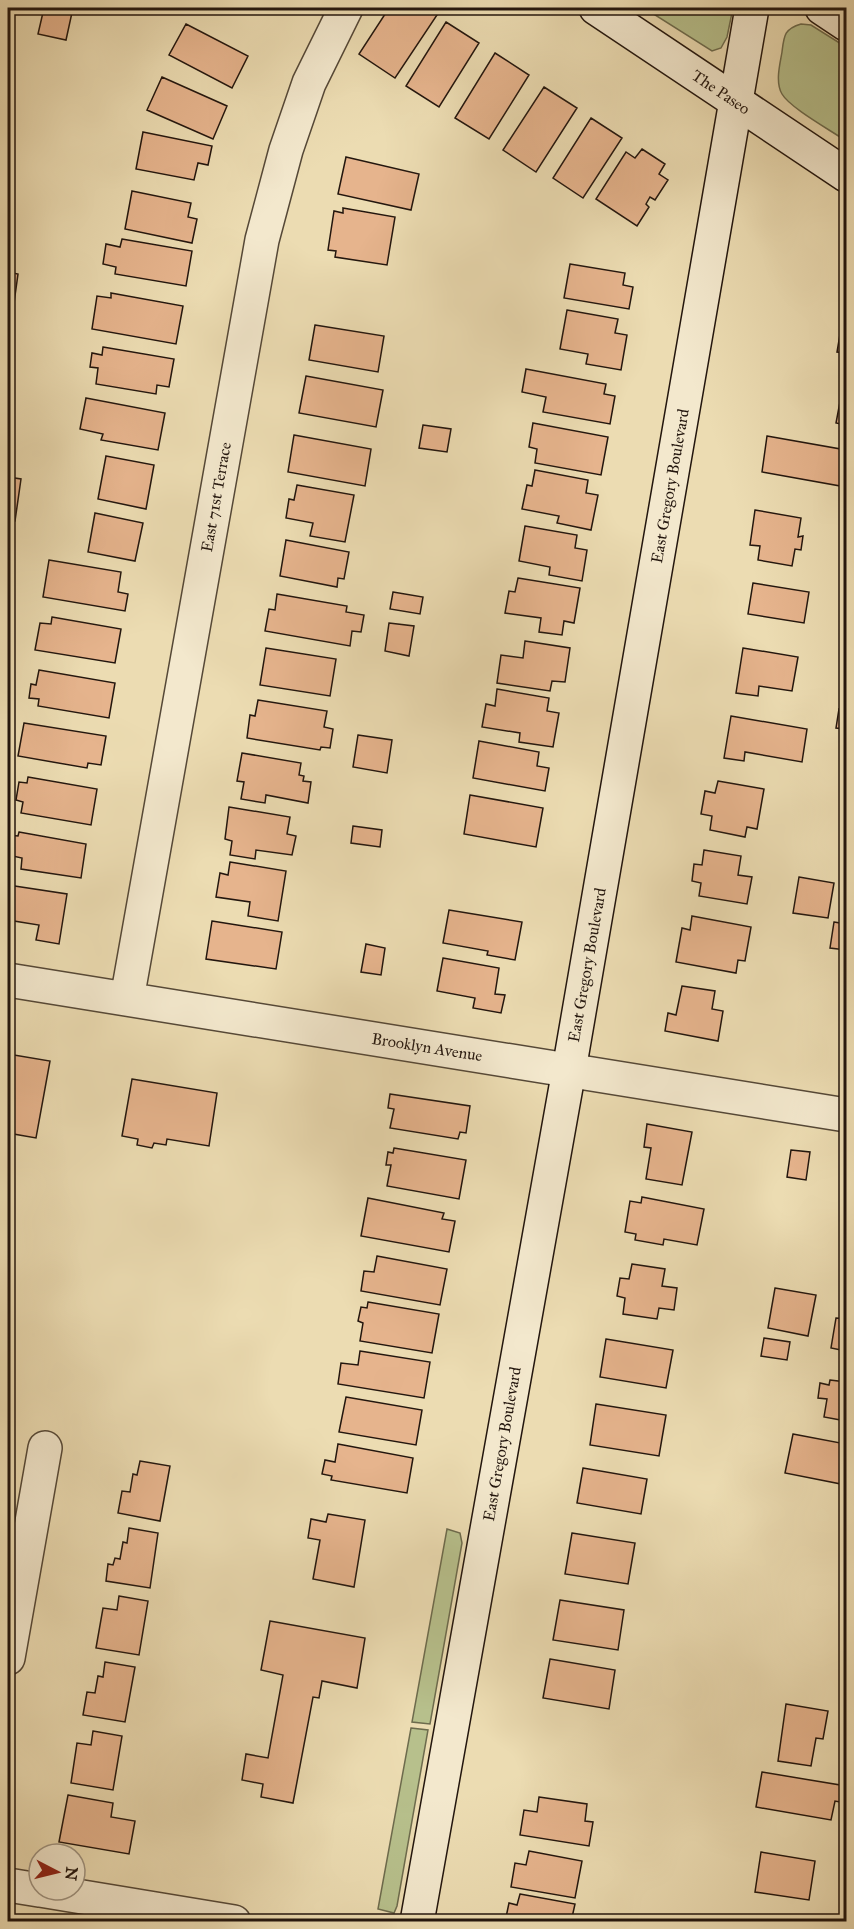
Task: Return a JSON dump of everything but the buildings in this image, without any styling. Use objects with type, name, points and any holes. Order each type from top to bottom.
[{"type":"street","name":"East 71st Terrace","points":[[127,999],[262,240],[286,150],[309,83],[346,8]]},
{"type":"street","name":"The Paseo","points":[[596,8],[846,175]]},
{"type":"street","name":"East Gregory Boulevard","points":[[417,1922],[569,1070],[752,8]]},
{"type":"street","points":[[822,8],[846,24]]},
{"type":"street","name":"Brooklyn Avenue","points":[[8,980],[846,1114]]},
{"type":"street","points":[[8,1658],[45,1448]]},
{"type":"street","points":[[8,1885],[27,1888]]},
{"type":"street","points":[[87,1898],[234,1922]]},
{"type":"green space","points":[[644,8],[733,8],[727,37],[721,48],[712,51]]},
{"type":"green space","points":[[801,24],[811,25],[846,47],[846,141],[793,106],[786,100],[780,89],[779,73],[784,37],[791,28]]},
{"type":"green space","points":[[447,1529],[460,1533],[462,1543],[430,1724],[412,1722]]},
{"type":"green space","points":[[411,1728],[428,1730],[394,1913],[378,1909]]}]
